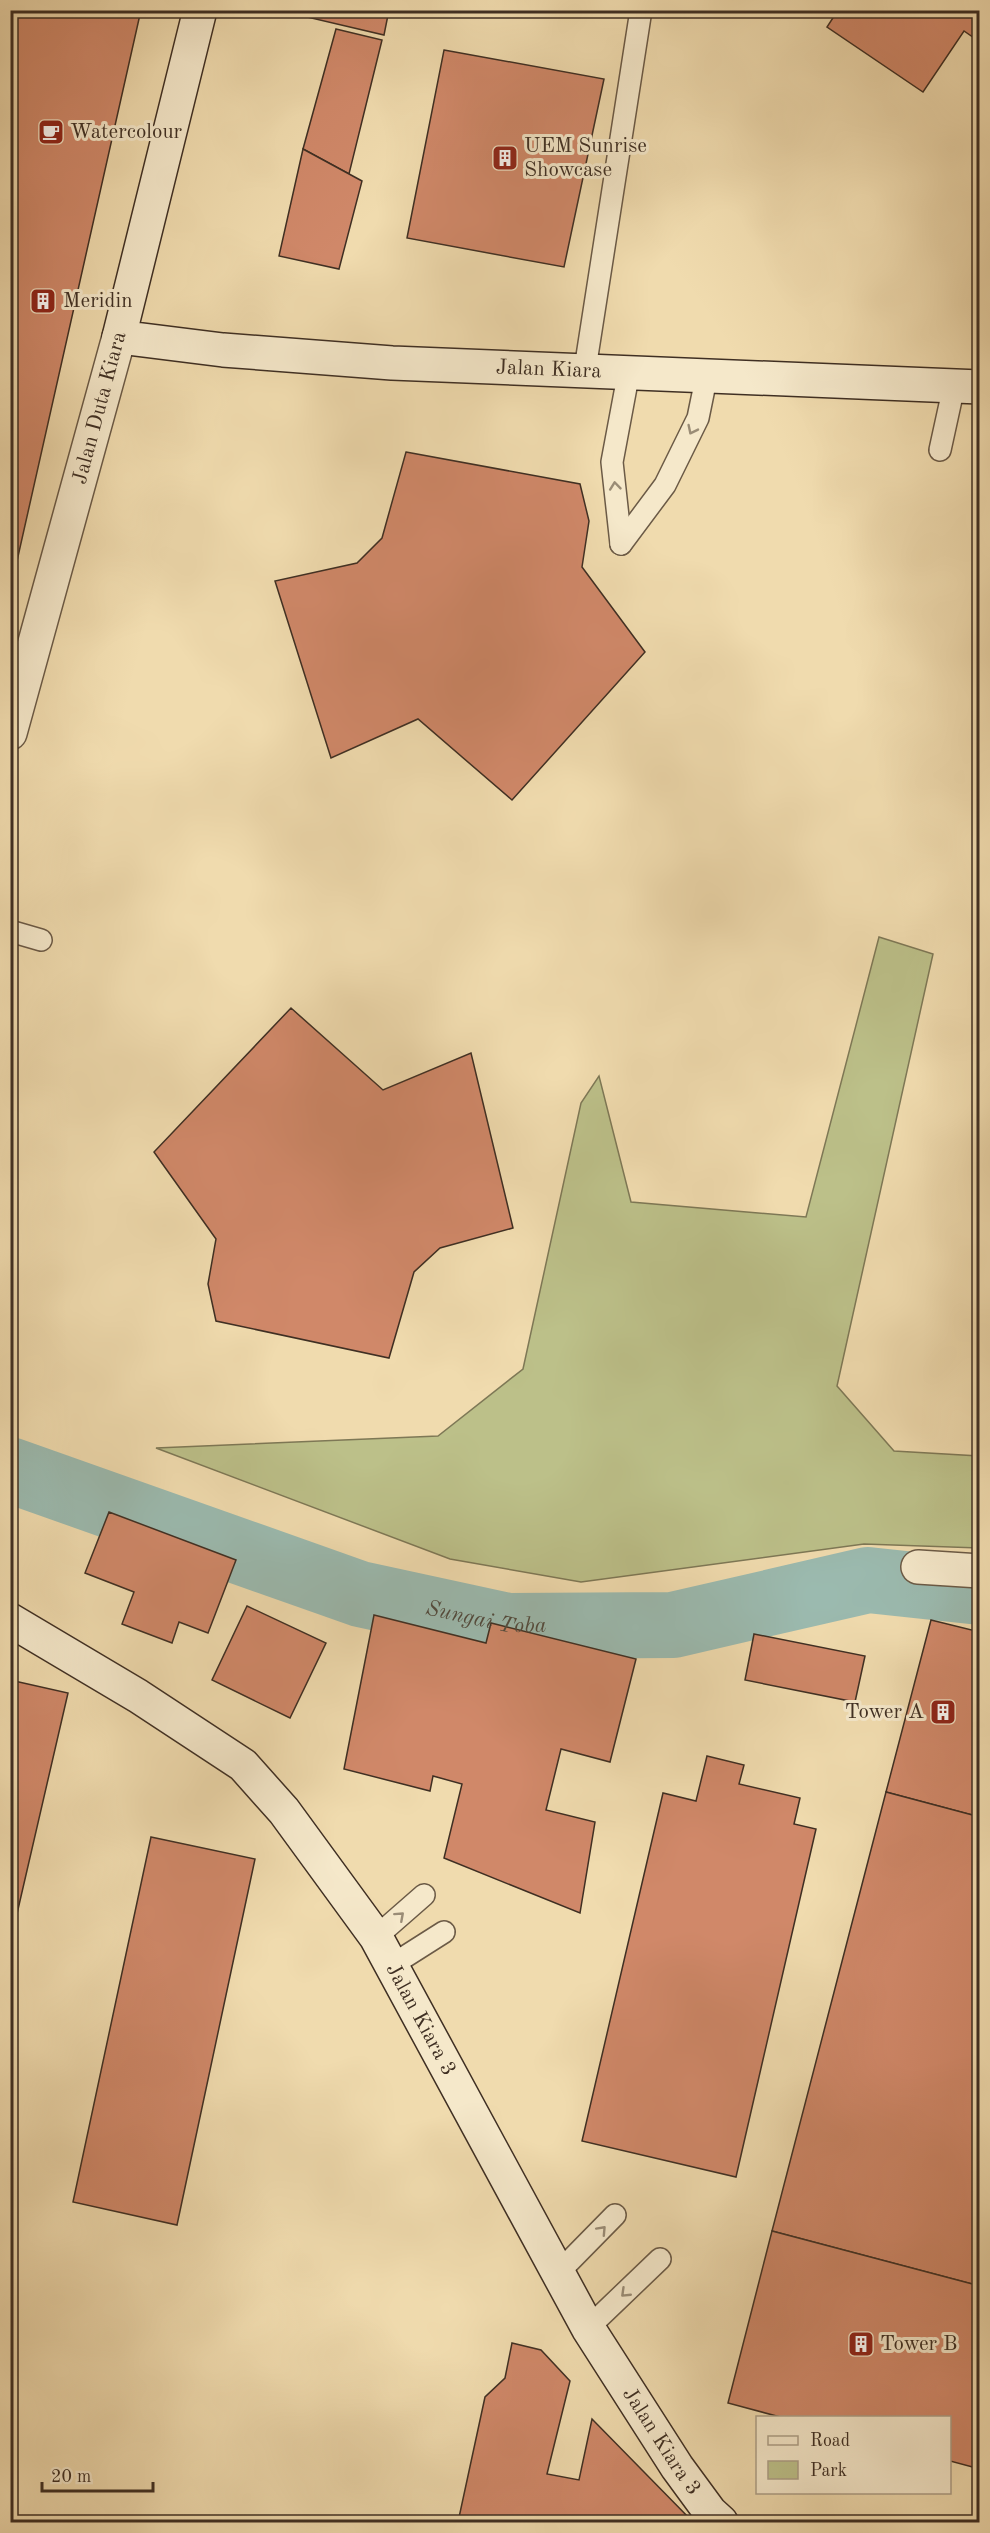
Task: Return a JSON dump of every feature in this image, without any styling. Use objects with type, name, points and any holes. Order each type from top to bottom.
[{"type":"street","name":"Jalan Duta Kiara","points":[[10,733],[119,337],[200,10]]},
{"type":"street","name":"Jalan Kiara","points":[[119,337],[290,357],[967,386]]},
{"type":"street","points":[[918,1567],[980,1571]]},
{"type":"street","name":"Jalan Kiara 3","points":[[10,1620],[138,1696],[243,1765],[284,1811],[384,1951],[588,2328],[677,2467],[710,2512],[721,2523]]},
{"type":"lane","points":[[585,369],[641,10]]},
{"type":"lane","points":[[629,371],[612,462],[621,544],[665,485],[698,418],[707,374]]},
{"type":"lane","points":[[939,450],[967,386]]},
{"type":"lane","points":[[10,931],[40,940]]},
{"type":"lane","points":[[384,1951],[424,1895]]},
{"type":"lane","points":[[384,1951],[444,1932]]},
{"type":"lane","points":[[558,2272],[615,2216]]},
{"type":"lane","points":[[588,2328],[660,2259]]},
{"type":"green space","points":[[879,937],[933,954],[837,1386],[894,1451],[979,1456],[979,1548],[864,1544],[581,1582],[450,1559],[156,1448],[438,1436],[523,1369],[581,1103],[599,1076],[631,1202],[806,1217]]},
{"type":"building","name":"Meridin","points":[[10,10],[141,10],[10,592]]},
{"type":"building","points":[[308,10],[389,10],[384,35],[307,17]]},
{"type":"building","points":[[838,10],[980,10],[980,42],[964,31],[923,92],[827,27]]},
{"type":"building","points":[[336,29],[382,40],[349,174],[303,149]]},
{"type":"building","name":"UEM Sunrise Showcase","points":[[444,50],[604,79],[564,267],[407,238]]},
{"type":"building","points":[[303,149],[362,181],[339,269],[279,256]]},
{"type":"building","points":[[406,452],[580,484],[589,521],[582,567],[645,652],[512,800],[418,719],[331,758],[275,581],[357,563],[382,538]]},
{"type":"building","points":[[291,1008],[383,1090],[471,1053],[513,1228],[440,1248],[414,1272],[389,1358],[216,1321],[208,1284],[216,1239],[154,1152]]},
{"type":"building","points":[[109,1512],[236,1560],[208,1633],[179,1622],[172,1643],[122,1624],[134,1592],[85,1573]]},
{"type":"building","points":[[247,1606],[326,1643],[290,1718],[212,1680]]},
{"type":"building","points":[[374,1615],[486,1643],[491,1623],[636,1659],[610,1762],[561,1749],[546,1810],[595,1822],[580,1913],[444,1858],[462,1784],[433,1776],[430,1791],[344,1769]]},
{"type":"building","name":"Tower A","points":[[931,1620],[980,1632],[980,1817],[886,1792]]},
{"type":"building","points":[[754,1634],[865,1656],[855,1702],[745,1680]]},
{"type":"building","points":[[10,1680],[68,1693],[10,1944]]},
{"type":"building","points":[[707,1756],[744,1765],[739,1784],[800,1798],[794,1824],[816,1829],[736,2177],[582,2141],[663,1793],[696,1801]]},
{"type":"building","points":[[886,1792],[980,1817],[980,2286],[772,2231]]},
{"type":"building","points":[[151,1837],[255,1859],[177,2225],[73,2202]]},
{"type":"building","name":"Tower B","points":[[772,2231],[980,2286],[980,2469],[951,2461],[951,2416],[777,2416],[728,2403]]},
{"type":"building","points":[[512,2343],[541,2350],[570,2381],[547,2474],[579,2480],[592,2419],[693,2522],[458,2522],[485,2397],[505,2378]]},
{"type":"waterway","name":"Sungai Toba","points":[[10,1470],[360,1594],[508,1626],[673,1625],[868,1580],[980,1592]]},
{"type":"place","name":"Watercolour","points":[[51,132]]},
{"type":"place","name":"UEM Sunrise Showcase","points":[[505,158]]},
{"type":"place","name":"Meridin","points":[[43,301]]},
{"type":"place","name":"Tower A","points":[[943,1712]]},
{"type":"place","name":"Tower B","points":[[861,2344]]}]
